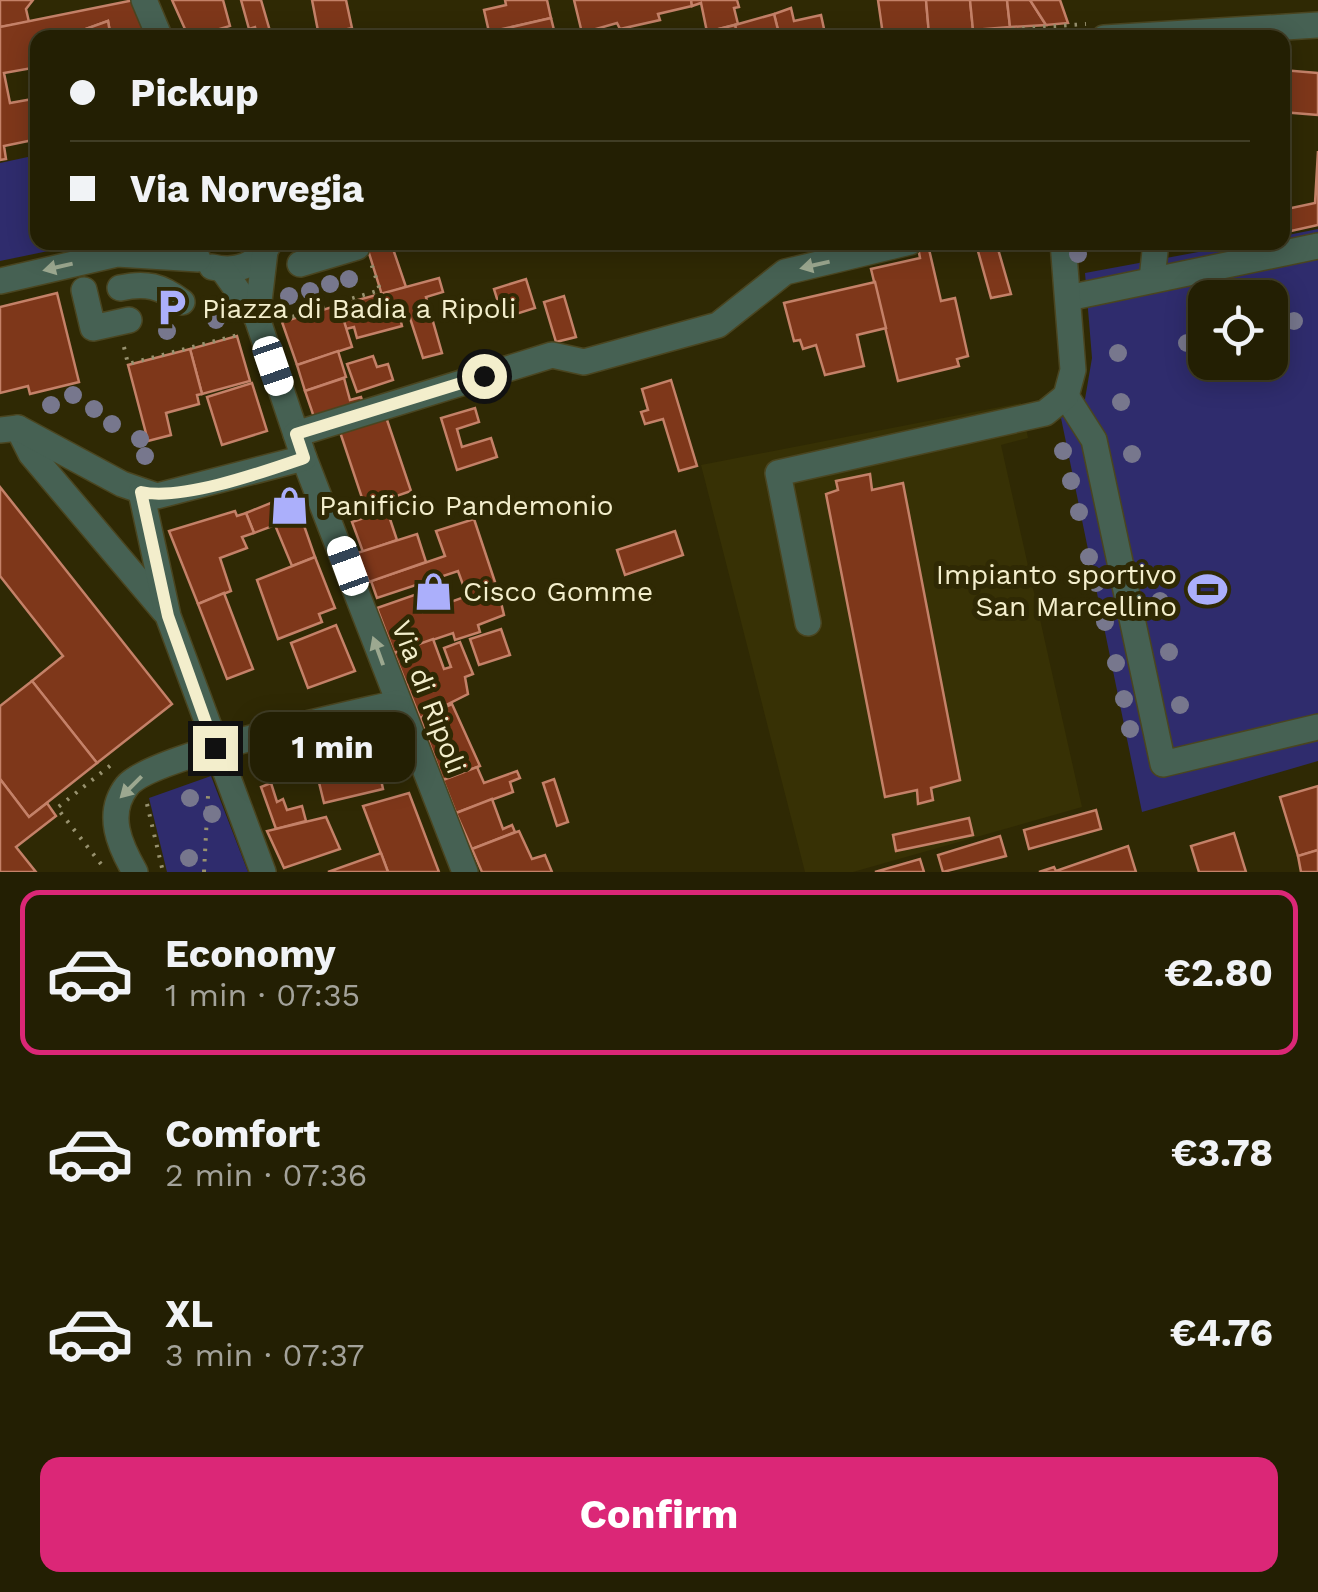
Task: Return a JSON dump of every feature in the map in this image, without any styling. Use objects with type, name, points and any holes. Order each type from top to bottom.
[{"type":"street","points":[[144,0],[157,30]]},
{"type":"street","points":[[1248,30],[1318,25]]},
{"type":"street","points":[[1068,298],[1318,246]]},
{"type":"street","points":[[0,281],[117,250]]},
{"type":"street","points":[[191,251],[223,270],[241,268],[264,250]]},
{"type":"street","name":"Via di Ripoli","points":[[259,326],[268,250]]},
{"type":"street","points":[[9,429],[141,492],[166,495],[552,355],[584,362],[718,325],[785,272],[877,250]]},
{"type":"street","points":[[808,622],[778,473],[1045,413],[1066,396],[1073,370],[1064,250]]},
{"type":"street","points":[[1152,279],[1155,250]]},
{"type":"street","points":[[300,264],[363,253]]},
{"type":"street","name":"Via di Ripoli","points":[[223,270],[259,326],[300,446],[464,872]]},
{"type":"street","points":[[120,288],[141,283],[156,286],[182,302]]},
{"type":"street","points":[[84,290],[110,331]]},
{"type":"street","points":[[1066,396],[1094,440],[1163,764],[1318,727]]},
{"type":"street","points":[[9,429],[168,616]]},
{"type":"street","points":[[141,492],[168,616],[264,872]]},
{"type":"street","points":[[135,872],[116,822],[118,800],[139,777],[215,748],[398,702]]},
{"type":"path","points":[[110,331],[128,364],[240,334],[380,290],[363,253]]},
{"type":"path","points":[[107,872],[57,808],[109,766],[124,760]]},
{"type":"path","points":[[204,872],[208,792]]},
{"type":"path","points":[[145,796],[163,872]]},
{"type":"shaded area","points":[[30,157],[30,250],[53,250],[0,261],[0,163]]},
{"type":"shaded area","name":"Impianto sportivo San Marcellino","points":[[1318,229],[1318,761],[1142,812],[1061,418],[1085,399],[1092,358],[1085,273],[1209,250],[1290,250],[1290,235]]},
{"type":"shaded area","points":[[1021,403],[1028,438],[1001,445],[1082,807],[853,872],[805,872],[701,465]]},
{"type":"shaded area","points":[[211,776],[248,872],[167,872],[149,798]]},
{"type":"building","points":[[0,0],[33,0],[26,9],[29,22],[0,27]]},
{"type":"building","points":[[134,0],[143,30],[110,30],[108,21],[83,30],[30,30],[30,68],[4,73],[10,103],[30,99],[30,141],[4,146],[6,159],[0,160],[0,27]]},
{"type":"building","points":[[172,0],[223,0],[230,26],[185,30]]},
{"type":"building","points":[[241,0],[261,0],[270,30],[249,29]]},
{"type":"building","points":[[312,0],[346,0],[352,28],[318,30]]},
{"type":"building","points":[[505,0],[547,0],[551,18],[489,30],[484,10],[506,5]]},
{"type":"building","points":[[574,0],[691,0],[692,6],[658,14],[660,20],[620,29],[617,23],[581,30]]},
{"type":"building","points":[[691,0],[737,0],[739,7],[734,8],[738,24],[707,30],[701,3],[692,6]]},
{"type":"building","points":[[878,0],[926,0],[929,30],[882,30]]},
{"type":"building","points":[[926,0],[970,0],[973,30],[929,30]]},
{"type":"building","points":[[970,0],[1007,0],[1010,27],[973,30]]},
{"type":"building","points":[[1007,0],[1030,0],[1046,25],[1010,27]]},
{"type":"building","points":[[1030,0],[1060,0],[1068,23],[1046,25]]},
{"type":"building","points":[[791,8],[794,21],[821,15],[824,30],[778,30],[774,14]]},
{"type":"building","points":[[774,14],[778,30],[736,30],[735,25]]},
{"type":"building","points":[[551,18],[554,30],[513,30],[512,27]]},
{"type":"building","points":[[108,21],[110,30],[83,30]]},
{"type":"building","points":[[1290,71],[1318,73],[1318,115],[1290,113]]},
{"type":"building","points":[[1318,151],[1318,225],[1290,231],[1290,208],[1315,203]]},
{"type":"building","points":[[368,250],[393,250],[406,287],[382,295]]},
{"type":"building","points":[[919,250],[929,250],[941,301],[955,298],[968,356],[957,359],[959,366],[898,381],[871,269],[920,258]]},
{"type":"building","points":[[978,250],[998,250],[1011,294],[991,298]]},
{"type":"building","points":[[439,278],[443,292],[426,297],[442,353],[423,358],[410,318],[401,322],[402,326],[357,338],[354,327],[346,329],[339,305]]},
{"type":"building","points":[[526,279],[535,308],[503,318],[494,289]]},
{"type":"building","points":[[875,282],[886,328],[857,335],[864,366],[825,375],[816,345],[803,349],[800,340],[794,341],[784,303]]},
{"type":"building","points":[[57,293],[79,382],[30,394],[28,386],[0,393],[0,307]]},
{"type":"building","points":[[564,296],[576,337],[556,342],[544,302]]},
{"type":"building","points":[[339,305],[352,347],[297,365],[282,322]]},
{"type":"building","points":[[237,336],[250,381],[202,394],[190,349]]},
{"type":"building","points":[[190,349],[202,394],[197,395],[199,404],[166,413],[171,435],[148,441],[128,365]]},
{"type":"building","points":[[338,351],[346,377],[305,391],[297,365]]},
{"type":"building","points":[[373,356],[377,367],[388,364],[393,380],[357,392],[347,364]]},
{"type":"building","points":[[344,378],[350,400],[361,397],[365,409],[316,423],[305,391]]},
{"type":"building","points":[[671,380],[697,466],[679,471],[663,419],[645,424],[641,412],[648,410],[642,389]]},
{"type":"building","points":[[252,383],[267,431],[222,445],[207,397]]},
{"type":"building","points":[[475,408],[479,422],[457,429],[462,447],[491,438],[497,457],[457,470],[441,418]]},
{"type":"building","points":[[385,414],[411,491],[365,507],[339,429]]},
{"type":"building","points":[[870,474],[872,490],[903,483],[960,780],[931,788],[933,800],[918,804],[917,790],[885,797],[826,494],[838,490],[836,481]]},
{"type":"building","points":[[0,487],[172,704],[97,763],[32,681],[63,656],[0,576]]},
{"type":"building","points":[[293,494],[315,557],[292,566],[275,525],[254,533],[246,513]]},
{"type":"building","points":[[387,510],[397,540],[363,552],[352,522]]},
{"type":"building","points":[[235,511],[237,516],[246,513],[254,533],[242,537],[247,548],[220,558],[231,591],[198,604],[169,531]]},
{"type":"building","points":[[474,519],[499,594],[470,604],[458,571],[377,598],[371,581],[445,556],[436,531]]},
{"type":"building","points":[[675,531],[683,555],[625,575],[617,550]]},
{"type":"building","points":[[417,534],[426,562],[369,582],[357,553]]},
{"type":"building","points":[[315,557],[335,608],[319,614],[322,622],[278,639],[257,580]]},
{"type":"building","points":[[224,593],[253,669],[227,679],[198,604]]},
{"type":"building","points":[[417,594],[423,612],[467,596],[470,604],[499,594],[504,615],[478,625],[480,632],[455,640],[453,633],[394,653],[377,608]]},
{"type":"building","points":[[336,625],[355,671],[308,688],[291,643]]},
{"type":"building","points":[[501,629],[510,655],[479,665],[470,639]]},
{"type":"building","points":[[433,639],[444,669],[451,667],[444,648],[460,642],[473,674],[465,677],[468,694],[420,718],[394,653]]},
{"type":"building","points":[[32,681],[97,763],[29,817],[0,779],[0,706]]},
{"type":"building","points":[[452,704],[480,766],[443,780],[420,718]]},
{"type":"building","points":[[366,745],[369,757],[376,756],[383,789],[324,803],[313,758]]},
{"type":"building","points":[[477,767],[484,783],[517,771],[520,778],[510,782],[513,792],[456,813],[443,780]]},
{"type":"building","points":[[0,779],[29,817],[47,803],[56,816],[16,847],[36,872],[0,872]]},
{"type":"building","points":[[554,779],[568,822],[557,826],[543,783]]},
{"type":"building","points":[[271,783],[277,802],[283,799],[287,810],[302,806],[306,821],[276,829],[261,787]]},
{"type":"building","points":[[1318,786],[1318,850],[1298,856],[1280,797]]},
{"type":"building","points":[[409,793],[439,872],[388,872],[363,806]]},
{"type":"building","points":[[492,799],[503,829],[512,825],[515,832],[472,849],[456,813]]},
{"type":"building","points":[[1096,810],[1101,829],[1029,849],[1024,830]]},
{"type":"building","points":[[326,817],[340,849],[284,868],[267,831]]},
{"type":"building","points":[[969,818],[973,835],[896,851],[893,835]]},
{"type":"building","points":[[519,831],[532,859],[545,855],[552,872],[482,872],[472,849]]},
{"type":"building","points":[[1234,833],[1246,872],[1199,872],[1191,846]]},
{"type":"building","points":[[1000,836],[1006,856],[943,872],[938,855]]},
{"type":"building","points":[[1128,846],[1136,872],[1039,872],[1054,867],[1056,871]]},
{"type":"building","points":[[1318,850],[1318,872],[1301,872],[1298,856]]},
{"type":"building","points":[[381,853],[388,872],[328,872]]},
{"type":"building","points":[[920,859],[924,872],[875,872]]},
{"type":"place","name":"Piazza di Badia a Ripoli","points":[[172,308]]},
{"type":"place","name":"Panificio Pandemonio","points":[[289,505]]},
{"type":"place","name":"Impianto sportivo San Marcellino","points":[[1207,590]]},
{"type":"place","name":"Cisco Gomme","points":[[433,591]]},
{"type":"route","points":[[215,748],[168,616],[141,492],[166,495],[278,467],[304,458],[296,434],[484,376]]}]
